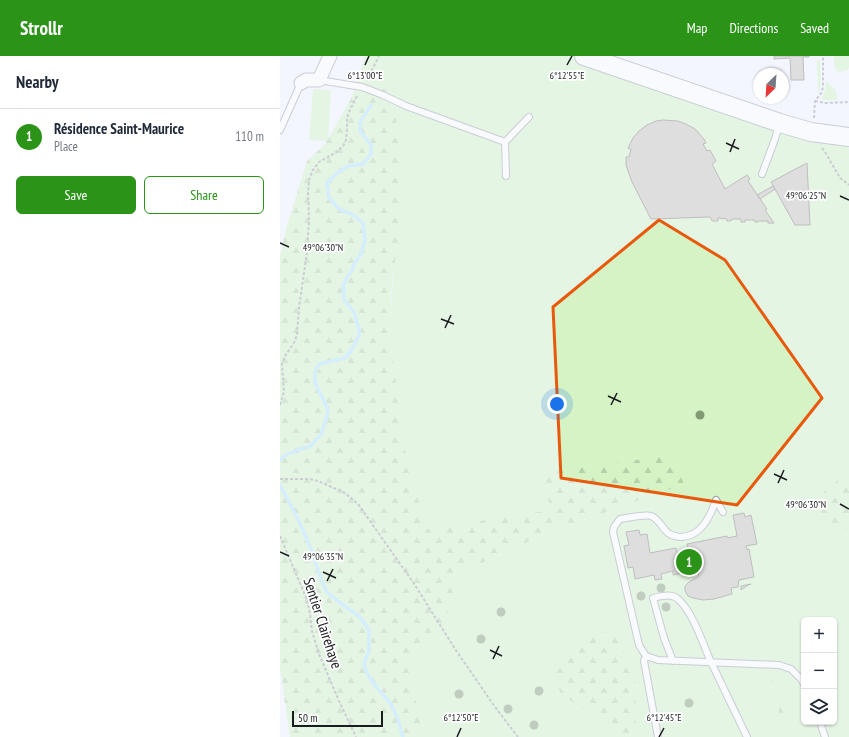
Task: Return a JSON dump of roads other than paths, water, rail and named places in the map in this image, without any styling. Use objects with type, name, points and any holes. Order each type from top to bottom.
[{"type":"street","points":[[302,83],[306,80],[319,80],[330,56]]},
{"type":"street","points":[[584,56],[780,123],[811,132],[847,137]]},
{"type":"lane","points":[[319,80],[362,87],[406,106],[505,142]]},
{"type":"lane","points":[[280,130],[302,83]]},
{"type":"lane","points":[[506,176],[505,142],[529,117]]},
{"type":"lane","points":[[762,174],[780,123]]},
{"type":"lane","points":[[723,512],[716,500],[710,516],[702,526],[695,533],[686,537],[674,536],[668,532],[656,519],[649,515],[620,519],[614,527],[613,532],[639,645],[646,656],[658,660],[779,665],[791,669],[801,679]]},
{"type":"lane","points":[[673,661],[664,638],[653,598],[670,595],[679,599],[690,614],[747,737]]},
{"type":"lane","points":[[646,656],[644,661],[658,737]]},
{"type":"lane","points":[[821,725],[825,737]]},
{"type":"waterway","points":[[280,460],[286,455],[311,446],[321,434],[328,409],[315,383],[315,372],[319,364],[345,358],[351,351],[359,335],[359,329],[354,312],[344,300],[343,287],[347,277],[352,271],[354,264],[361,254],[365,239],[363,223],[353,215],[339,209],[329,198],[327,183],[336,174],[348,166],[363,164],[371,154],[371,145],[360,131],[360,122],[371,105]]},
{"type":"waterway","points":[[280,485],[298,519],[327,592],[360,617],[369,630],[369,651],[364,664],[367,673],[374,684],[391,704],[403,737]]},
{"type":"place","name":"Résidence Saint-Maurice","points":[[689,562]]}]
